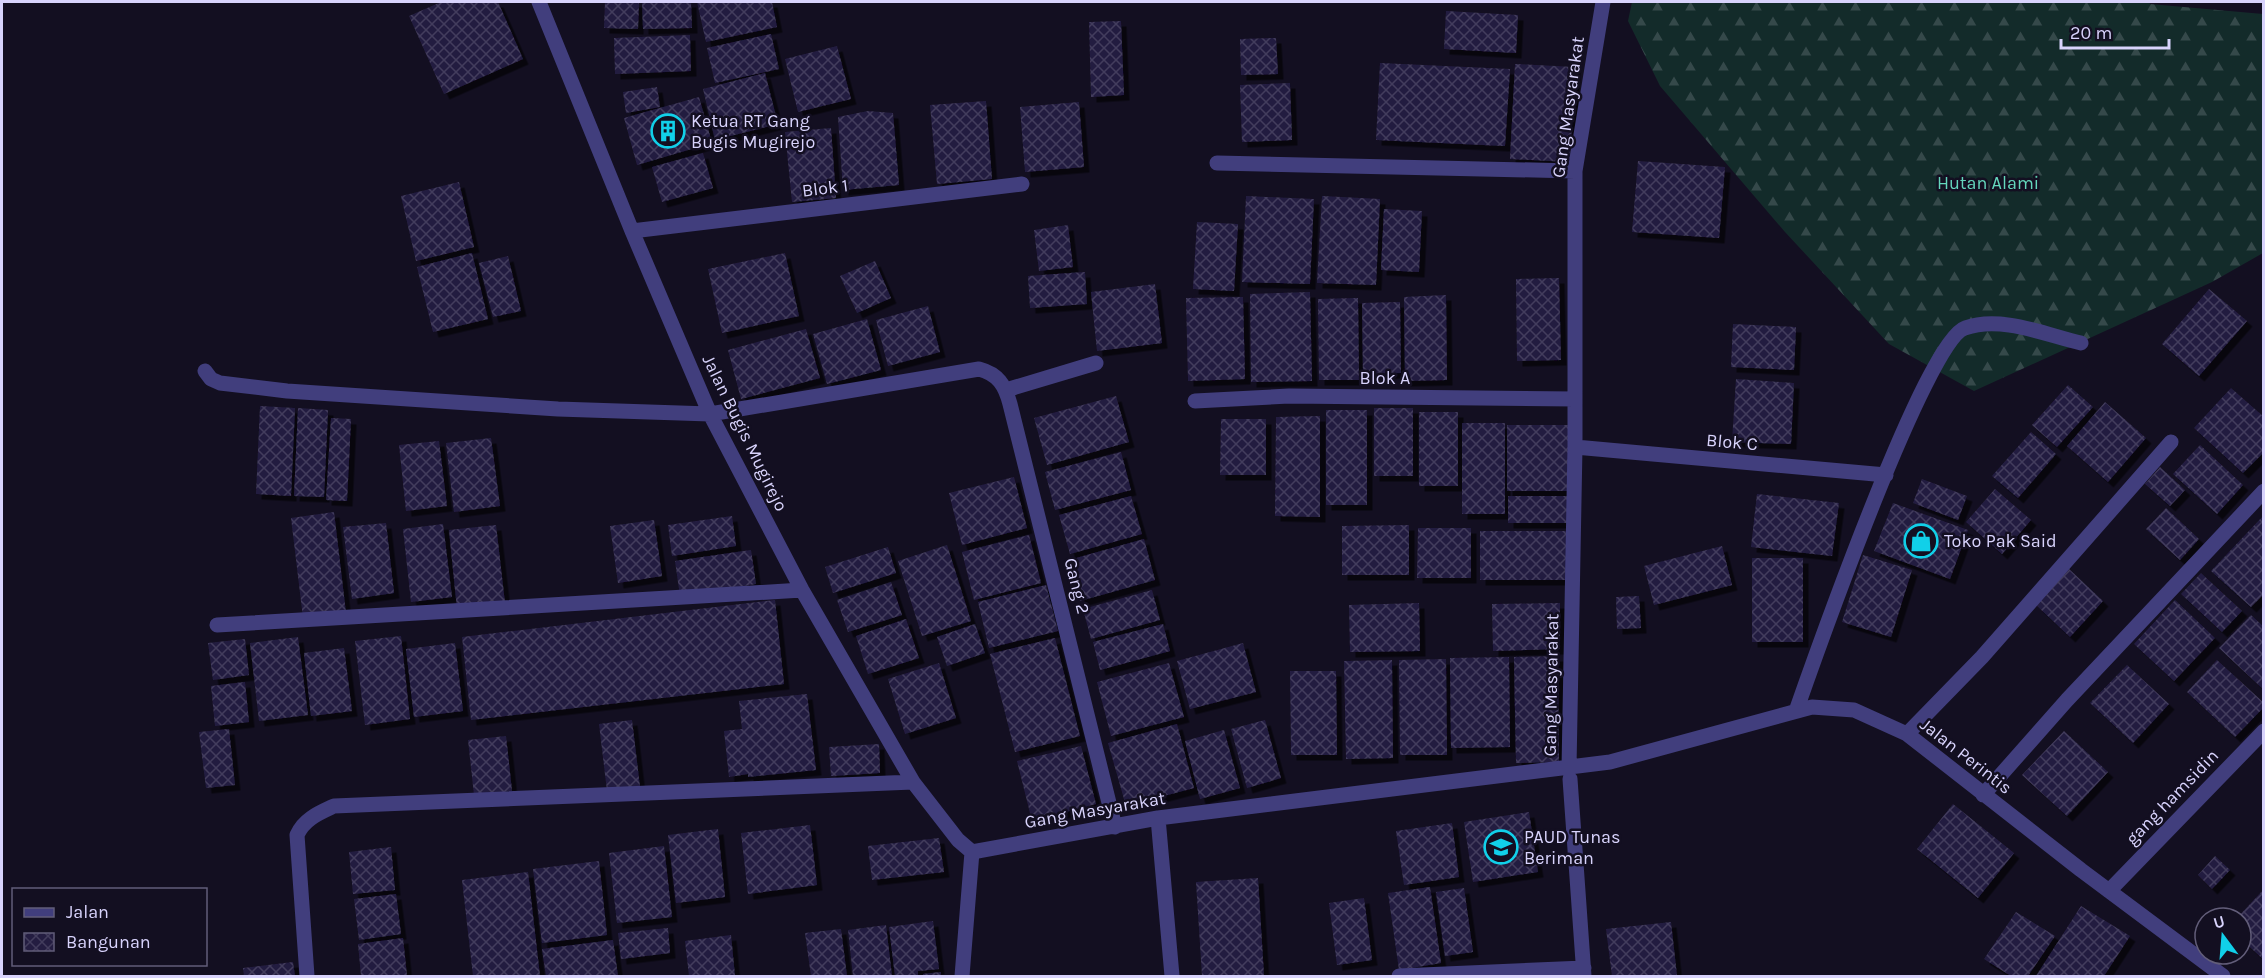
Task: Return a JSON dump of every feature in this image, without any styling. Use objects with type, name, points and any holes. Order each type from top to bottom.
[{"type":"street","name":"Jalan Bugis Mugirejo","points":[[539,2],[632,231],[710,414],[802,590],[913,782],[958,840],[972,852]]},
{"type":"street","name":"Gang Masyarakat","points":[[972,852],[1158,818],[1570,774],[1575,447],[1575,171],[1604,2]]},
{"type":"street","points":[[1217,163],[1575,171]]},
{"type":"street","name":"Blok 1","points":[[632,231],[1022,184]]},
{"type":"street","points":[[1796,711],[1840,584],[1937,360],[1948,342],[1963,328],[1982,324],[2008,326],[2081,343]]},
{"type":"street","points":[[205,370],[211,379],[220,382],[287,391],[558,409],[710,414],[979,369],[997,376],[1006,390],[1096,363]]},
{"type":"street","name":"Gang 2","points":[[1006,390],[1115,827]]},
{"type":"street","name":"Blok A","points":[[1195,401],[1289,396],[1575,399]]},
{"type":"street","points":[[1907,734],[1982,657],[2171,442]]},
{"type":"street","name":"Blok C","points":[[1575,447],[1886,476]]},
{"type":"street","points":[[1983,795],[2067,700],[2264,491]]},
{"type":"street","points":[[217,626],[802,590]]},
{"type":"street","name":"Jalan Perintis","points":[[1570,774],[1812,707],[1854,710],[1907,734],[1983,795],[2223,976]]},
{"type":"street","name":"gang hamsidin","points":[[2109,891],[2264,731]]},
{"type":"street","points":[[1400,976],[1584,972],[1570,774]]},
{"type":"street","points":[[307,976],[297,835],[301,826],[311,818],[334,806],[913,782]]},
{"type":"street","points":[[1158,818],[1172,976]]},
{"type":"street","points":[[962,976],[972,852]]},
{"type":"green space","name":"Hutan Alami","points":[[1632,2],[2149,2],[2150,4],[2263,14],[2263,253],[2212,282],[1974,391],[1889,344],[1785,232],[1660,86],[1628,21]]},
{"type":"building","points":[[441,2],[498,2],[523,59],[444,94],[409,16]]},
{"type":"building","points":[[605,2],[639,2],[638,29],[604,28]]},
{"type":"building","points":[[642,2],[691,2],[692,28],[643,29]]},
{"type":"building","points":[[697,2],[772,2],[777,27],[706,42]]},
{"type":"building","points":[[1446,11],[1518,15],[1516,53],[1444,49]]},
{"type":"building","points":[[1121,21],[1124,95],[1091,97],[1089,22]]},
{"type":"building","points":[[771,34],[779,69],[715,83],[707,48]]},
{"type":"building","points":[[690,35],[691,71],[615,74],[614,38]]},
{"type":"building","points":[[1276,38],[1278,74],[1241,75],[1240,39]]},
{"type":"building","points":[[837,46],[851,99],[798,112],[785,59]]},
{"type":"building","points":[[1380,63],[1510,69],[1505,146],[1376,140]]},
{"type":"building","points":[[1515,64],[1575,67],[1570,162],[1510,159]]},
{"type":"building","points":[[765,73],[778,124],[715,140],[703,89]]},
{"type":"building","points":[[1290,83],[1292,140],[1242,142],[1240,85]]},
{"type":"building","points":[[657,87],[660,107],[626,113],[623,92]]},
{"type":"building","name":"Ketua RT Gang Bugis Mugirejo","points":[[699,97],[712,143],[637,165],[624,118]]},
{"type":"building","points":[[986,101],[992,179],[937,184],[930,105]]},
{"type":"building","points":[[1079,102],[1084,167],[1025,172],[1020,107]]},
{"type":"building","points":[[868,111],[893,113],[899,185],[843,190],[838,117]]},
{"type":"building","points":[[831,128],[836,198],[792,202],[785,132]]},
{"type":"building","points":[[703,153],[713,188],[662,202],[652,167]]},
{"type":"building","points":[[1638,161],[1725,167],[1719,238],[1632,232]]},
{"type":"building","points":[[459,182],[474,247],[416,261],[401,196]]},
{"type":"building","points":[[1246,196],[1314,199],[1310,284],[1242,282]]},
{"type":"building","points":[[1322,196],[1380,199],[1376,285],[1317,283]]},
{"type":"building","points":[[1384,209],[1422,211],[1419,272],[1381,270]]},
{"type":"building","points":[[1197,222],[1238,224],[1234,291],[1193,289]]},
{"type":"building","points":[[1068,225],[1073,267],[1039,271],[1034,230]]},
{"type":"building","points":[[472,253],[488,319],[433,332],[417,267]]},
{"type":"building","points":[[785,253],[799,316],[722,333],[708,269]]},
{"type":"building","points":[[508,256],[521,311],[493,317],[479,263]]},
{"type":"building","points":[[875,261],[891,298],[857,313],[840,276]]},
{"type":"building","points":[[1085,272],[1087,304],[1030,308],[1028,276]]},
{"type":"building","points":[[1559,278],[1561,360],[1517,361],[1516,279]]},
{"type":"building","points":[[1155,284],[1162,343],[1097,351],[1091,292]]},
{"type":"building","points":[[2209,289],[2247,321],[2199,376],[2162,344]]},
{"type":"building","points":[[1310,292],[1312,381],[1251,382],[1250,294]]},
{"type":"building","points":[[1446,295],[1447,380],[1405,381],[1404,297]]},
{"type":"building","points":[[1243,297],[1245,379],[1188,381],[1186,298]]},
{"type":"building","points":[[1358,298],[1359,380],[1319,380],[1318,299]]},
{"type":"building","points":[[1400,302],[1401,373],[1363,374],[1362,303]]},
{"type":"building","points":[[928,306],[940,352],[888,366],[876,320]]},
{"type":"building","points":[[867,319],[881,370],[827,384],[813,334]]},
{"type":"building","points":[[1733,324],[1796,327],[1794,370],[1731,367]]},
{"type":"building","points":[[806,329],[820,378],[741,399],[728,350]]},
{"type":"building","points":[[1736,379],[1794,383],[1791,444],[1732,442]]},
{"type":"building","points":[[2068,385],[2093,407],[2057,447],[2032,425]]},
{"type":"building","points":[[2231,388],[2264,417],[2264,452],[2243,473],[2194,428]]},
{"type":"building","points":[[1116,396],[1129,442],[1047,465],[1034,418]]},
{"type":"building","points":[[2105,402],[2146,438],[2108,482],[2067,446]]},
{"type":"building","points":[[260,406],[295,408],[291,496],[256,494]]},
{"type":"building","points":[[298,408],[328,410],[324,497],[294,496]]},
{"type":"building","points":[[1374,408],[1413,408],[1413,476],[1374,476]]},
{"type":"building","points":[[1326,410],[1367,410],[1367,505],[1326,505]]},
{"type":"building","points":[[1419,412],[1458,412],[1458,486],[1419,486]]},
{"type":"building","points":[[1320,416],[1320,517],[1275,516],[1276,417]]},
{"type":"building","points":[[331,418],[351,419],[347,501],[326,500]]},
{"type":"building","points":[[1221,419],[1266,419],[1266,475],[1220,475]]},
{"type":"building","points":[[1462,423],[1505,423],[1505,514],[1462,514]]},
{"type":"building","points":[[1507,425],[1573,425],[1573,491],[1507,491]]},
{"type":"building","points":[[2031,432],[2056,454],[2018,498],[1992,476]]},
{"type":"building","points":[[491,438],[500,506],[454,512],[446,443]]},
{"type":"building","points":[[439,441],[447,506],[406,511],[399,445]]},
{"type":"building","points":[[2200,445],[2243,485],[2217,514],[2173,474]]},
{"type":"building","points":[[1121,452],[1131,490],[1055,510],[1045,472]]},
{"type":"building","points":[[2160,467],[2185,490],[2170,506],[2145,484]]},
{"type":"building","points":[[1014,477],[1027,528],[962,545],[949,493]]},
{"type":"building","points":[[1922,479],[1967,496],[1958,520],[1913,503]]},
{"type":"building","points":[[1995,489],[2031,520],[2002,554],[1966,522]]},
{"type":"building","points":[[1757,494],[1839,503],[1832,556],[1751,547]]},
{"type":"building","points":[[1131,496],[1142,534],[1070,554],[1059,515]]},
{"type":"building","points":[[1508,496],[1569,496],[1569,523],[1508,523]]},
{"type":"building","name":"Toko Pak Said","points":[[1893,503],[1968,530],[1950,579],[1874,551]]},
{"type":"building","points":[[2166,508],[2199,539],[2180,560],[2146,529]]},
{"type":"building","points":[[334,512],[346,613],[303,618],[291,518]]},
{"type":"building","points":[[2264,515],[2264,594],[2251,607],[2211,571]]},
{"type":"building","points":[[732,516],[736,546],[672,556],[668,525]]},
{"type":"building","points":[[654,520],[662,576],[618,583],[610,526]]},
{"type":"building","points":[[386,523],[394,593],[352,599],[343,527]]},
{"type":"building","points":[[443,524],[452,597],[411,602],[403,529]]},
{"type":"building","points":[[496,525],[505,603],[457,609],[449,530]]},
{"type":"building","points":[[1409,525],[1409,575],[1342,575],[1342,526]]},
{"type":"building","points":[[1418,528],[1471,528],[1471,578],[1417,578]]},
{"type":"building","points":[[1480,531],[1567,531],[1567,580],[1480,580]]},
{"type":"building","points":[[1029,535],[1041,583],[974,600],[962,552]]},
{"type":"building","points":[[1144,539],[1155,580],[1080,601],[1069,560]]},
{"type":"building","points":[[947,545],[971,621],[922,636],[898,561]]},
{"type":"building","points":[[1722,546],[1732,585],[1654,605],[1644,566]]},
{"type":"building","points":[[888,547],[896,573],[833,593],[825,567]]},
{"type":"building","points":[[751,550],[756,584],[680,596],[675,561]]},
{"type":"building","points":[[1863,555],[1912,570],[1891,637],[1842,622]]},
{"type":"building","points":[[1752,558],[1803,558],[1803,642],[1752,642]]},
{"type":"building","points":[[2068,568],[2103,601],[2070,637],[2035,604]]},
{"type":"building","points":[[2201,573],[2242,611],[2222,632],[2181,594]]},
{"type":"building","points":[[891,582],[902,615],[848,632],[837,600]]},
{"type":"building","points":[[1046,585],[1058,631],[989,648],[978,602]]},
{"type":"building","points":[[1152,590],[1160,620],[1091,639],[1083,609]]},
{"type":"building","points":[[1639,596],[1641,628],[1617,629],[1616,597]]},
{"type":"building","points":[[775,600],[784,684],[471,720],[462,637]]},
{"type":"building","points":[[2175,600],[2215,638],[2174,681],[2134,644]]},
{"type":"building","points":[[1419,603],[1420,651],[1350,652],[1349,605]]},
{"type":"building","points":[[1560,603],[1560,649],[1493,651],[1492,604]]},
{"type":"building","points":[[2251,615],[2264,627],[2264,690],[2219,648]]},
{"type":"building","points":[[906,619],[919,658],[868,674],[856,636]]},
{"type":"building","points":[[975,624],[985,653],[947,666],[937,637]]},
{"type":"building","points":[[1163,624],[1170,651],[1100,670],[1093,642]]},
{"type":"building","points":[[401,636],[410,719],[365,725],[355,641]]},
{"type":"building","points":[[298,637],[308,715],[259,721],[250,643]]},
{"type":"building","points":[[1055,638],[1080,736],[1015,752],[990,654]]},
{"type":"building","points":[[245,639],[249,675],[213,680],[208,643]]},
{"type":"building","points":[[455,643],[463,711],[414,717],[406,649]]},
{"type":"building","points":[[1243,643],[1256,692],[1190,709],[1177,661]]},
{"type":"building","points":[[344,648],[352,711],[311,716],[304,653]]},
{"type":"building","points":[[1558,656],[1559,762],[1516,763],[1514,657]]},
{"type":"building","points":[[1509,657],[1510,747],[1451,748],[1450,658]]},
{"type":"building","points":[[1446,659],[1447,755],[1400,755],[1399,660]]},
{"type":"building","points":[[1392,660],[1393,758],[1346,759],[1344,661]]},
{"type":"building","points":[[2217,660],[2264,703],[2264,707],[2235,737],[2187,692]]},
{"type":"building","points":[[939,663],[956,718],[905,734],[888,679]]},
{"type":"building","points":[[1169,663],[1184,717],[1111,736],[1097,682]]},
{"type":"building","points":[[2127,665],[2169,704],[2133,743],[2090,703]]},
{"type":"building","points":[[1290,671],[1336,671],[1337,755],[1291,755]]},
{"type":"building","points":[[245,682],[249,722],[215,726],[211,686]]},
{"type":"building","points":[[807,694],[816,770],[729,777],[724,731],[742,729],[739,701]]},
{"type":"building","points":[[632,720],[640,787],[607,791],[599,724]]},
{"type":"building","points":[[1265,720],[1281,778],[1247,788],[1231,729]]},
{"type":"building","points":[[1177,724],[1194,788],[1126,806],[1108,743]]},
{"type":"building","points":[[229,729],[235,785],[206,788],[199,732]]},
{"type":"building","points":[[1224,730],[1240,788],[1200,799],[1185,741]]},
{"type":"building","points":[[2064,731],[2108,772],[2067,816],[2022,775]]},
{"type":"building","points":[[506,736],[512,791],[474,795],[468,740]]},
{"type":"building","points":[[879,744],[880,773],[831,776],[829,747]]},
{"type":"building","points":[[1081,746],[1096,804],[1032,821],[1017,761]]},
{"type":"building","points":[[1953,804],[2014,853],[1978,898],[1917,849]]},
{"type":"building","name":"PAUD Tunas Beriman","points":[[1529,812],[1538,872],[1473,882],[1464,822]]},
{"type":"building","points":[[1452,823],[1459,877],[1404,885],[1396,831]]},
{"type":"building","points":[[810,825],[817,885],[748,894],[741,833]]},
{"type":"building","points":[[718,829],[725,897],[676,903],[668,835]]},
{"type":"building","points":[[939,838],[944,872],[872,880],[868,846]]},
{"type":"building","points":[[664,846],[672,917],[617,923],[609,853]]},
{"type":"building","points":[[391,847],[395,890],[353,894],[349,852]]},
{"type":"building","points":[[2215,856],[2230,870],[2212,889],[2198,875]]},
{"type":"building","points":[[599,861],[607,935],[542,943],[533,869]]},
{"type":"building","points":[[528,872],[540,976],[473,976],[462,880]]},
{"type":"building","points":[[1258,878],[1264,976],[1202,976],[1196,882]]},
{"type":"building","points":[[1430,887],[1441,963],[1399,970],[1388,893]]},
{"type":"building","points":[[1464,888],[1473,952],[1445,956],[1436,892]]},
{"type":"building","points":[[2264,889],[2264,960],[2253,950],[2253,906],[2248,906]]},
{"type":"building","points":[[396,894],[401,934],[359,940],[354,899]]},
{"type":"building","points":[[1364,898],[1372,960],[1337,965],[1329,903]]},
{"type":"building","points":[[2081,906],[2130,936],[2104,976],[2036,976]]},
{"type":"building","points":[[2016,912],[2055,936],[2028,976],[2011,976],[1984,959]]},
{"type":"building","points":[[933,921],[939,969],[918,971],[918,976],[895,976],[889,927]]},
{"type":"building","points":[[1671,922],[1677,976],[1612,976],[1606,929]]},
{"type":"building","points":[[886,925],[892,976],[853,976],[848,930]]},
{"type":"building","points":[[668,928],[670,953],[621,959],[618,933]]},
{"type":"building","points":[[841,929],[847,976],[811,976],[805,933]]},
{"type":"building","points":[[731,935],[735,976],[689,976],[685,941]]},
{"type":"building","points":[[403,938],[407,976],[361,976],[358,944]]},
{"type":"building","points":[[613,940],[618,976],[546,976],[542,949]]},
{"type":"building","points":[[293,962],[295,976],[244,976],[243,968]]},
{"type":"building","points":[[941,972],[941,976],[923,976],[923,974]]},
{"type":"place","name":"Ketua RT Gang Bugis Mugirejo","points":[[668,131]]},
{"type":"place","name":"Toko Pak Said","points":[[1921,541]]},
{"type":"place","name":"PAUD Tunas Beriman","points":[[1501,847]]}]
